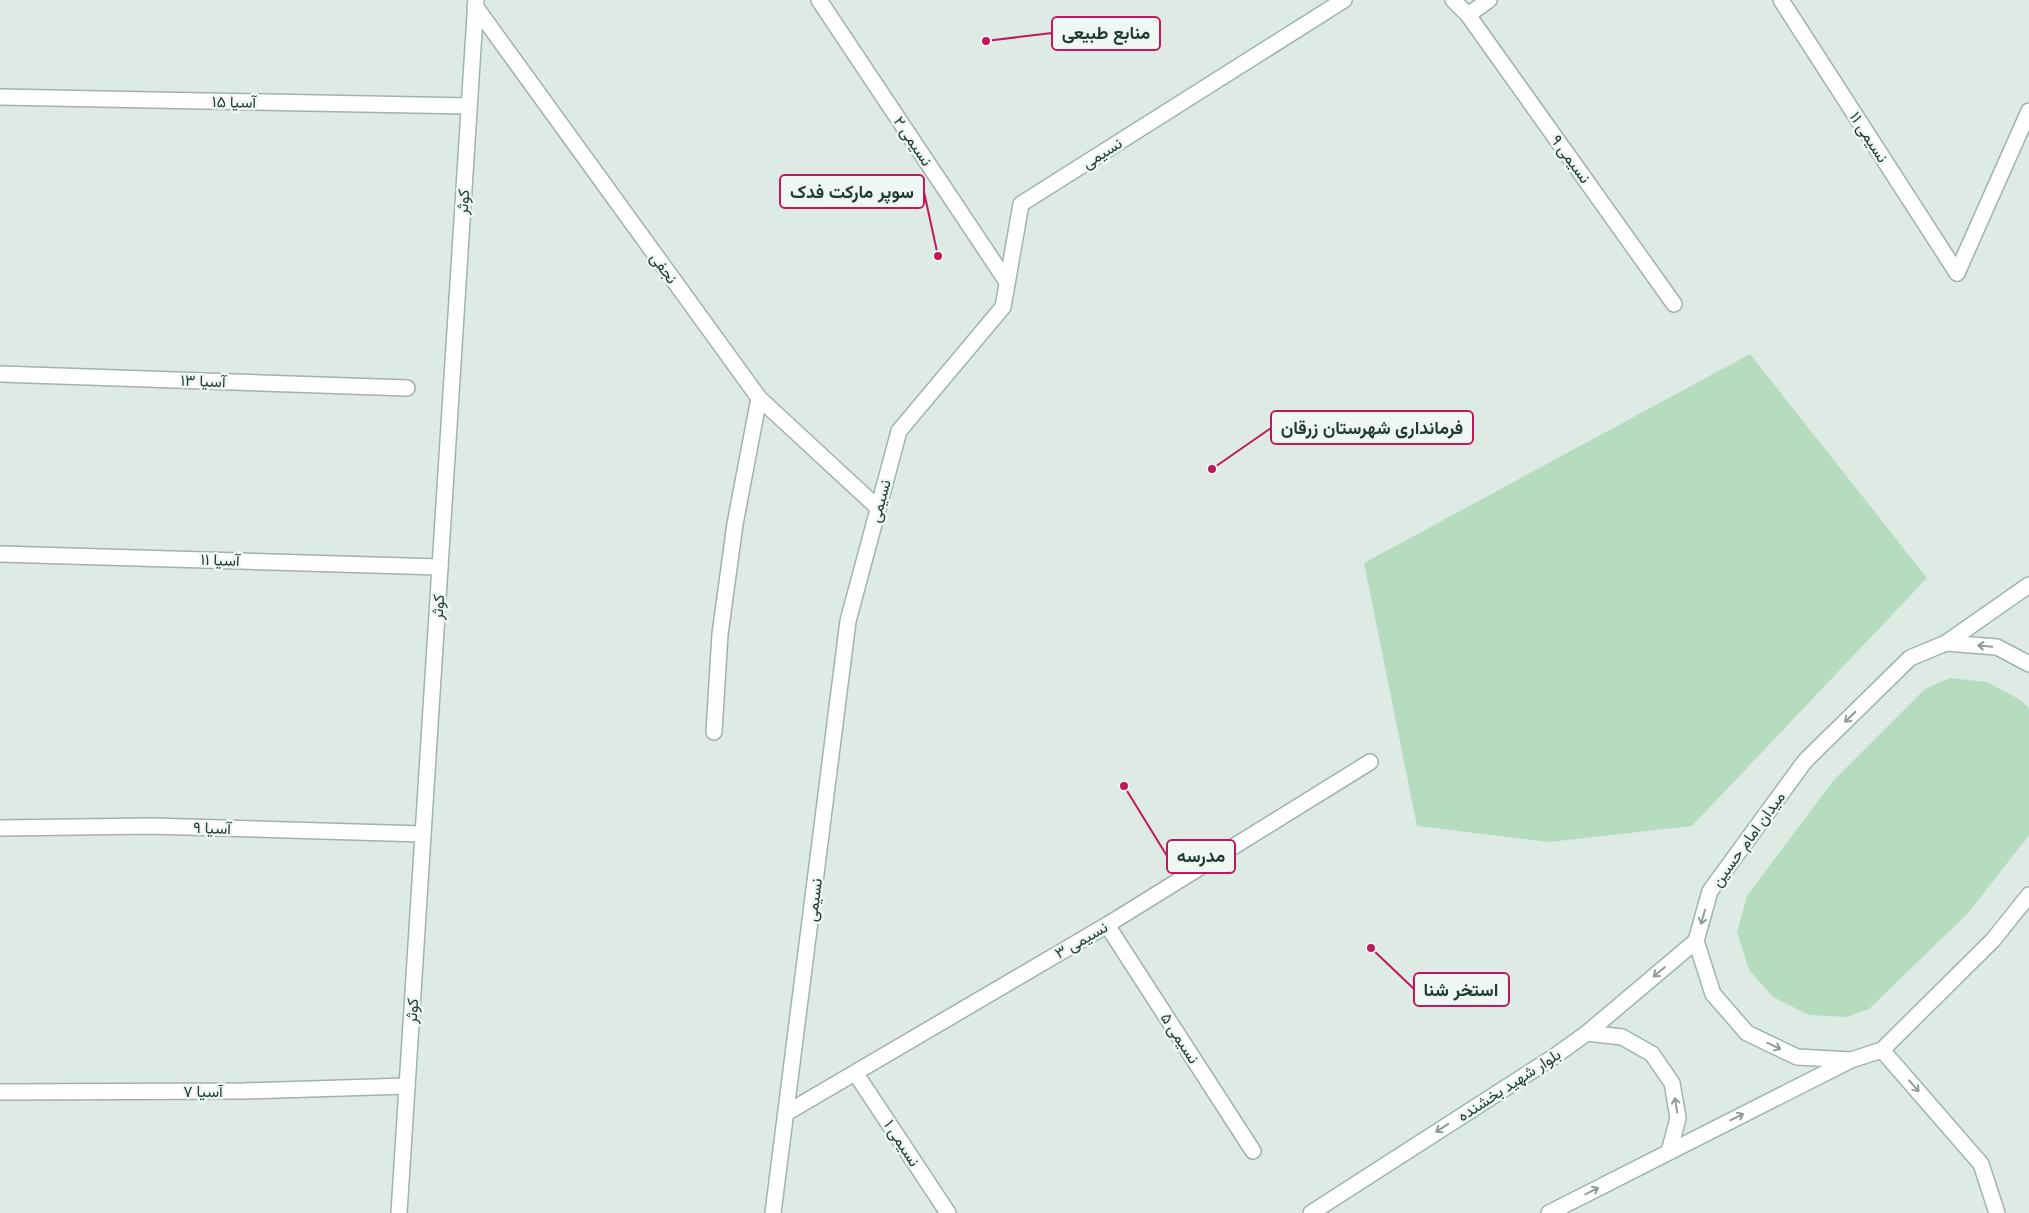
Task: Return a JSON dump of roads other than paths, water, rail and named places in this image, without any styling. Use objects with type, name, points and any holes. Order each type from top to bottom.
[{"type":"street","name":"نسیمی ۲","points":[[819,0],[1007,282]]},
{"type":"street","name":"نسیمی","points":[[773,1213],[788,1112],[848,621],[899,431],[1003,307],[1021,204],[1344,0]]},
{"type":"street","points":[[1453,0],[1468,15],[1489,0]]},
{"type":"street","name":"نسیمی ۱۱","points":[[1781,0],[1957,273],[2029,111]]},
{"type":"street","name":"کوثر","points":[[399,1213],[475,3]]},
{"type":"street","name":"نجفی","points":[[475,3],[759,398],[878,508]]},
{"type":"street","name":"نسیمی ۹","points":[[1468,15],[1674,304]]},
{"type":"street","name":"آسیا ۱۵","points":[[0,98],[469,106]]},
{"type":"street","name":"آسیا ۱۳","points":[[0,374],[407,388]]},
{"type":"street","points":[[714,732],[720,634],[734,533],[759,398]]},
{"type":"street","name":"آسیا ۱۱","points":[[0,554],[440,567]]},
{"type":"street","points":[[1946,643],[2029,585]]},
{"type":"street","name":"میدان امام حسین","points":[[1696,941],[1710,891],[1805,761],[1910,658],[1946,643],[1997,647],[2029,664]]},
{"type":"street","name":"نسیمی ۳","points":[[788,1112],[856,1074],[1107,925],[1370,762]]},
{"type":"street","name":"آسیا ۹","points":[[0,828],[151,826],[423,834]]},
{"type":"street","points":[[1549,1213],[1851,1060],[1882,1050],[1993,940],[2029,895]]},
{"type":"street","name":"نسیمی ۵","points":[[1107,925],[1253,1151]]},
{"type":"street","points":[[1696,941],[1713,994],[1747,1033],[1797,1057],[1851,1060]]},
{"type":"street","name":"بلوار شهید بخشنده","points":[[1311,1213],[1587,1033],[1696,941]]},
{"type":"street","points":[[1587,1033],[1622,1037],[1652,1054],[1672,1084],[1678,1118],[1668,1152]]},
{"type":"street","points":[[1882,1050],[1981,1164],[1997,1213]]},
{"type":"street","name":"نسیمی ۱","points":[[856,1074],[948,1213]]},
{"type":"street","name":"آسیا ۷","points":[[0,1092],[243,1091],[407,1086]]},
{"type":"place","name":"منابع طبیعی","points":[[986,41]]},
{"type":"place","name":"سوپر مارکت فدک","points":[[938,256]]},
{"type":"place","name":"فرمانداری شهرستان زرقان","points":[[1212,469]]},
{"type":"place","name":"مدرسه","points":[[1124,786]]},
{"type":"place","name":"استخر شنا","points":[[1371,948]]}]
